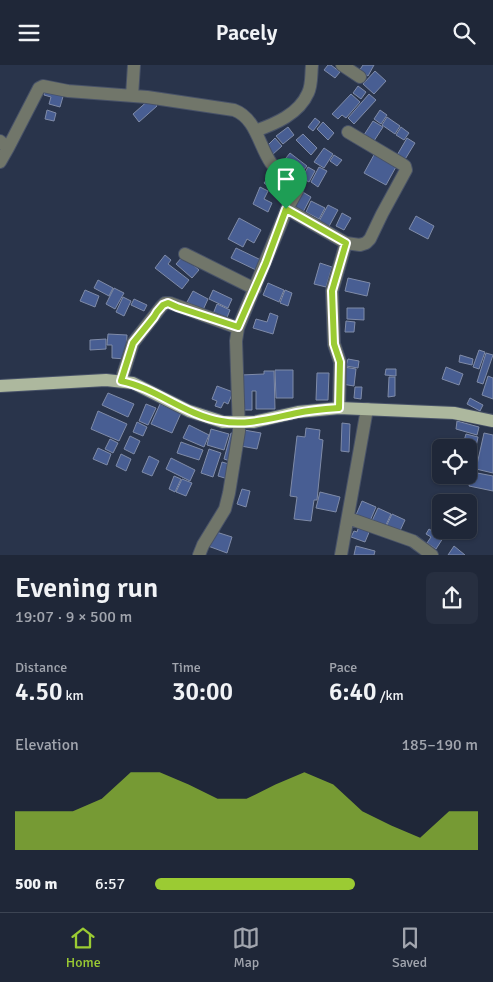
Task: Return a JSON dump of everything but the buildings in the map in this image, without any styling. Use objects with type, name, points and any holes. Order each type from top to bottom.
[{"type":"main road","points":[[0,386],[106,379],[134,383],[189,411],[223,422],[254,422],[311,410],[339,408],[454,413],[493,421]]},
{"type":"street","points":[[132,96],[134,65]]},
{"type":"street","points":[[255,131],[276,124],[292,114],[309,91],[312,65]]},
{"type":"street","points":[[342,65],[360,77]]},
{"type":"street","points":[[0,162],[4,145],[43,86],[68,91],[132,96],[241,112],[255,131],[271,163],[298,186],[286,209],[238,327],[236,341],[239,431],[225,509],[202,545],[199,555]]},
{"type":"street","points":[[286,209],[346,243],[360,245],[370,239],[406,170],[402,164],[348,132]]},
{"type":"street","points":[[339,408],[340,362],[334,339],[332,291],[346,243]]},
{"type":"street","points":[[185,253],[255,289]]},
{"type":"street","points":[[121,381],[133,343],[165,303],[170,303],[238,327]]},
{"type":"street","points":[[341,555],[367,409]]},
{"type":"street","points":[[348,518],[413,541],[432,555]]},
{"type":"route","points":[[286,209],[346,243],[332,291],[334,344],[340,362],[339,408],[298,412],[254,422],[223,422],[189,411],[134,383],[121,381],[133,343],[165,303],[174,304],[177,307],[238,327],[266,263],[286,209]]}]
